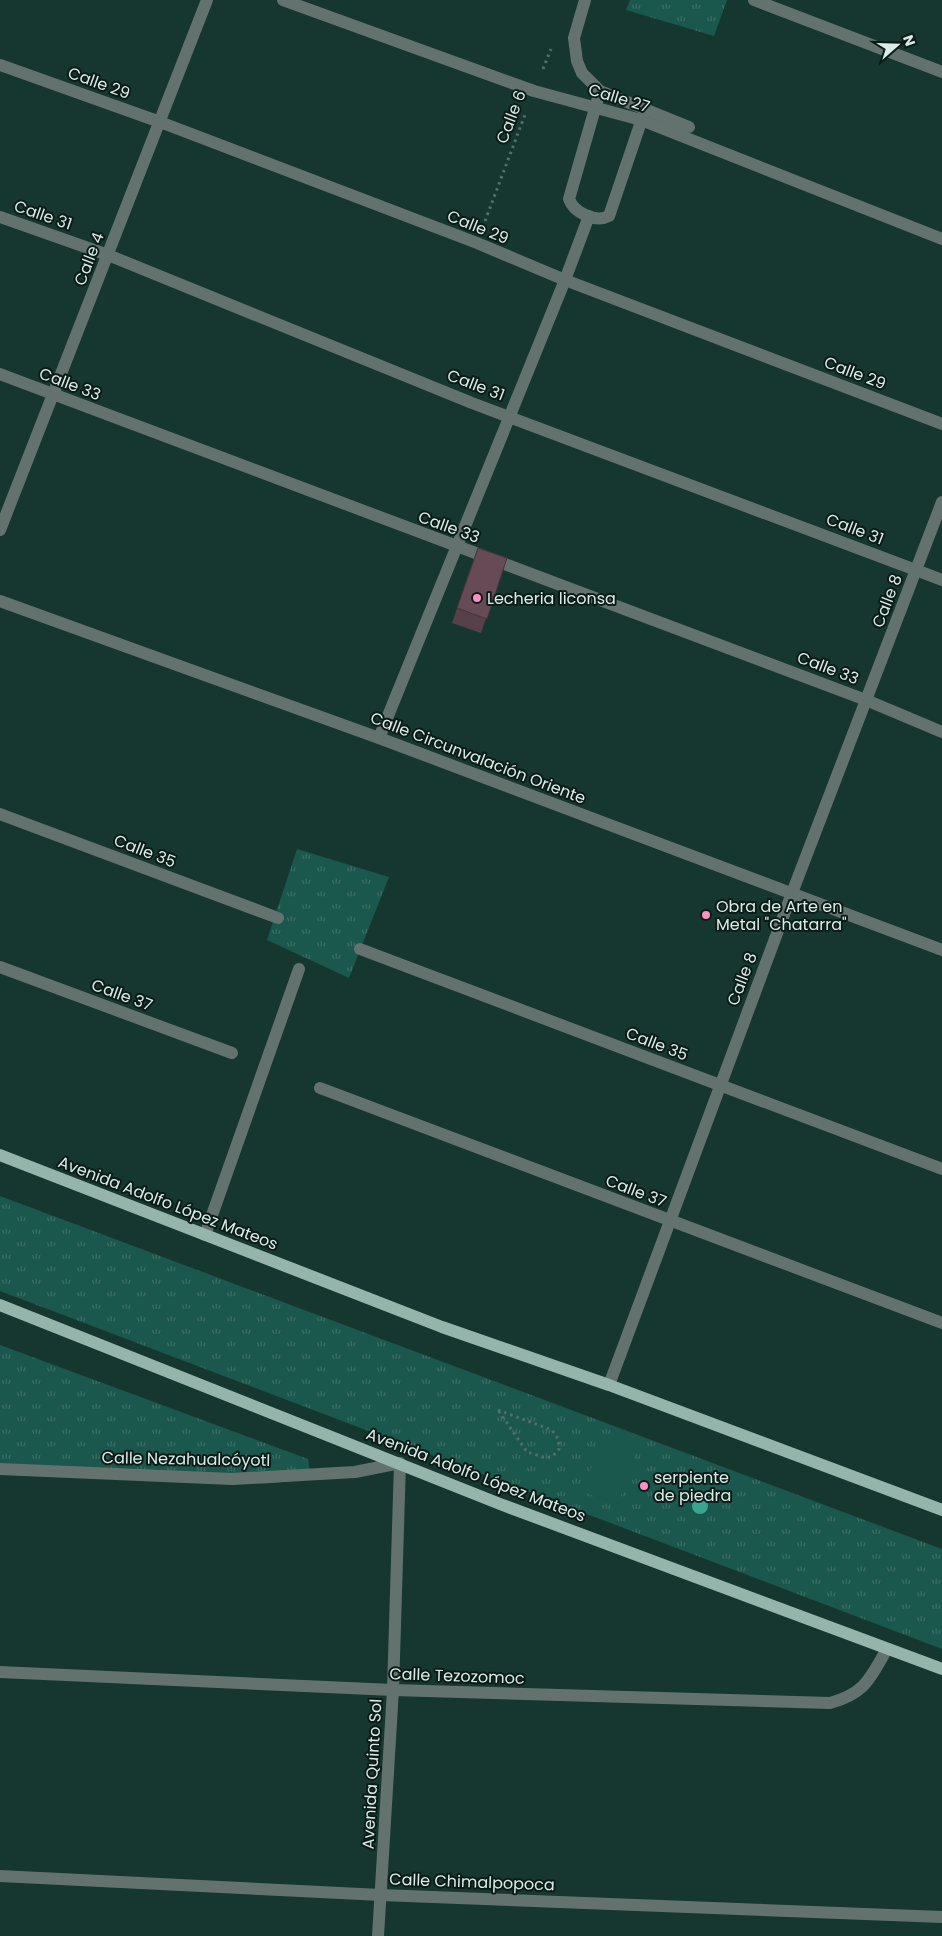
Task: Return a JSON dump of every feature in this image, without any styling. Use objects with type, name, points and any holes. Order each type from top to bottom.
[{"type":"main road","name":"Avenida Adolfo López Mateos","points":[[0,1155],[442,1327],[609,1385],[942,1510]]},
{"type":"main road","name":"Avenida Adolfo López Mateos","points":[[0,1305],[509,1507],[942,1669]]},
{"type":"street","name":"Calle 4","points":[[0,530],[207,0]]},
{"type":"street","name":"Calle 27","points":[[283,0],[534,91],[595,107],[643,115],[942,239]]},
{"type":"street","points":[[585,0],[574,38],[574,50],[582,73],[600,91],[643,115],[689,127]]},
{"type":"street","points":[[754,0],[942,72]]},
{"type":"street","name":"Calle 29","points":[[0,65],[160,122],[942,424]]},
{"type":"street","points":[[600,91],[569,200],[574,208],[589,216],[603,219],[610,216],[643,115]]},
{"type":"street","points":[[379,738],[565,280],[589,216]]},
{"type":"street","name":"Calle 31","points":[[0,217],[108,255],[463,399],[942,580]]},
{"type":"street","name":"Calle 33","points":[[0,374],[866,700],[942,732]]},
{"type":"street","name":"Calle 8","points":[[609,1385],[792,893],[942,502]]},
{"type":"street","name":"Calle Circunvalación Oriente","points":[[0,601],[379,738],[942,950]]},
{"type":"street","name":"Calle 35","points":[[0,814],[278,918]]},
{"type":"street","name":"Calle 35","points":[[360,949],[942,1169]]},
{"type":"street","name":"Calle 37","points":[[0,968],[232,1053]]},
{"type":"street","points":[[206,1235],[299,969]]},
{"type":"street","name":"Calle 37","points":[[320,1088],[942,1323]]},
{"type":"street","name":"Calle Nezahualcóyotl","points":[[0,1469],[232,1479],[355,1472],[400,1463]]},
{"type":"street","name":"Avenida Quinto Sol","points":[[378,1936],[393,1690],[400,1463]]},
{"type":"street","name":"Calle Tezozomoc","points":[[0,1672],[393,1690],[830,1703],[850,1696],[862,1688],[887,1649]]},
{"type":"street","name":"Calle Chimalpopoca","points":[[0,1876],[381,1895],[942,1918]]},
{"type":"path","name":"Calle 6","points":[[476,244],[552,45]]},
{"type":"path","points":[[498,1410],[552,1430],[559,1440],[558,1449],[553,1456],[546,1458],[527,1452],[498,1410]]},
{"type":"green space","points":[[630,0],[727,0],[714,36],[626,10]]},
{"type":"green space","points":[[297,849],[389,877],[349,978],[267,940]]},
{"type":"green space","points":[[0,1196],[942,1549],[942,1649],[0,1291]]},
{"type":"green space","points":[[0,1345],[308,1459],[311,1479],[264,1484],[0,1465]]},
{"type":"green space","points":[[603,1435],[638,1447],[618,1504],[583,1492]]},
{"type":"building","name":"Lecheria liconsa","points":[[478,548],[507,558],[487,619],[457,608]]},
{"type":"place","name":"Lecheria liconsa","points":[[477,598]]},
{"type":"place","name":"Obra de Arte en Metal \"Chatarra\"","points":[[706,915]]},
{"type":"place","name":"serpiente de piedra","points":[[644,1486]]}]
